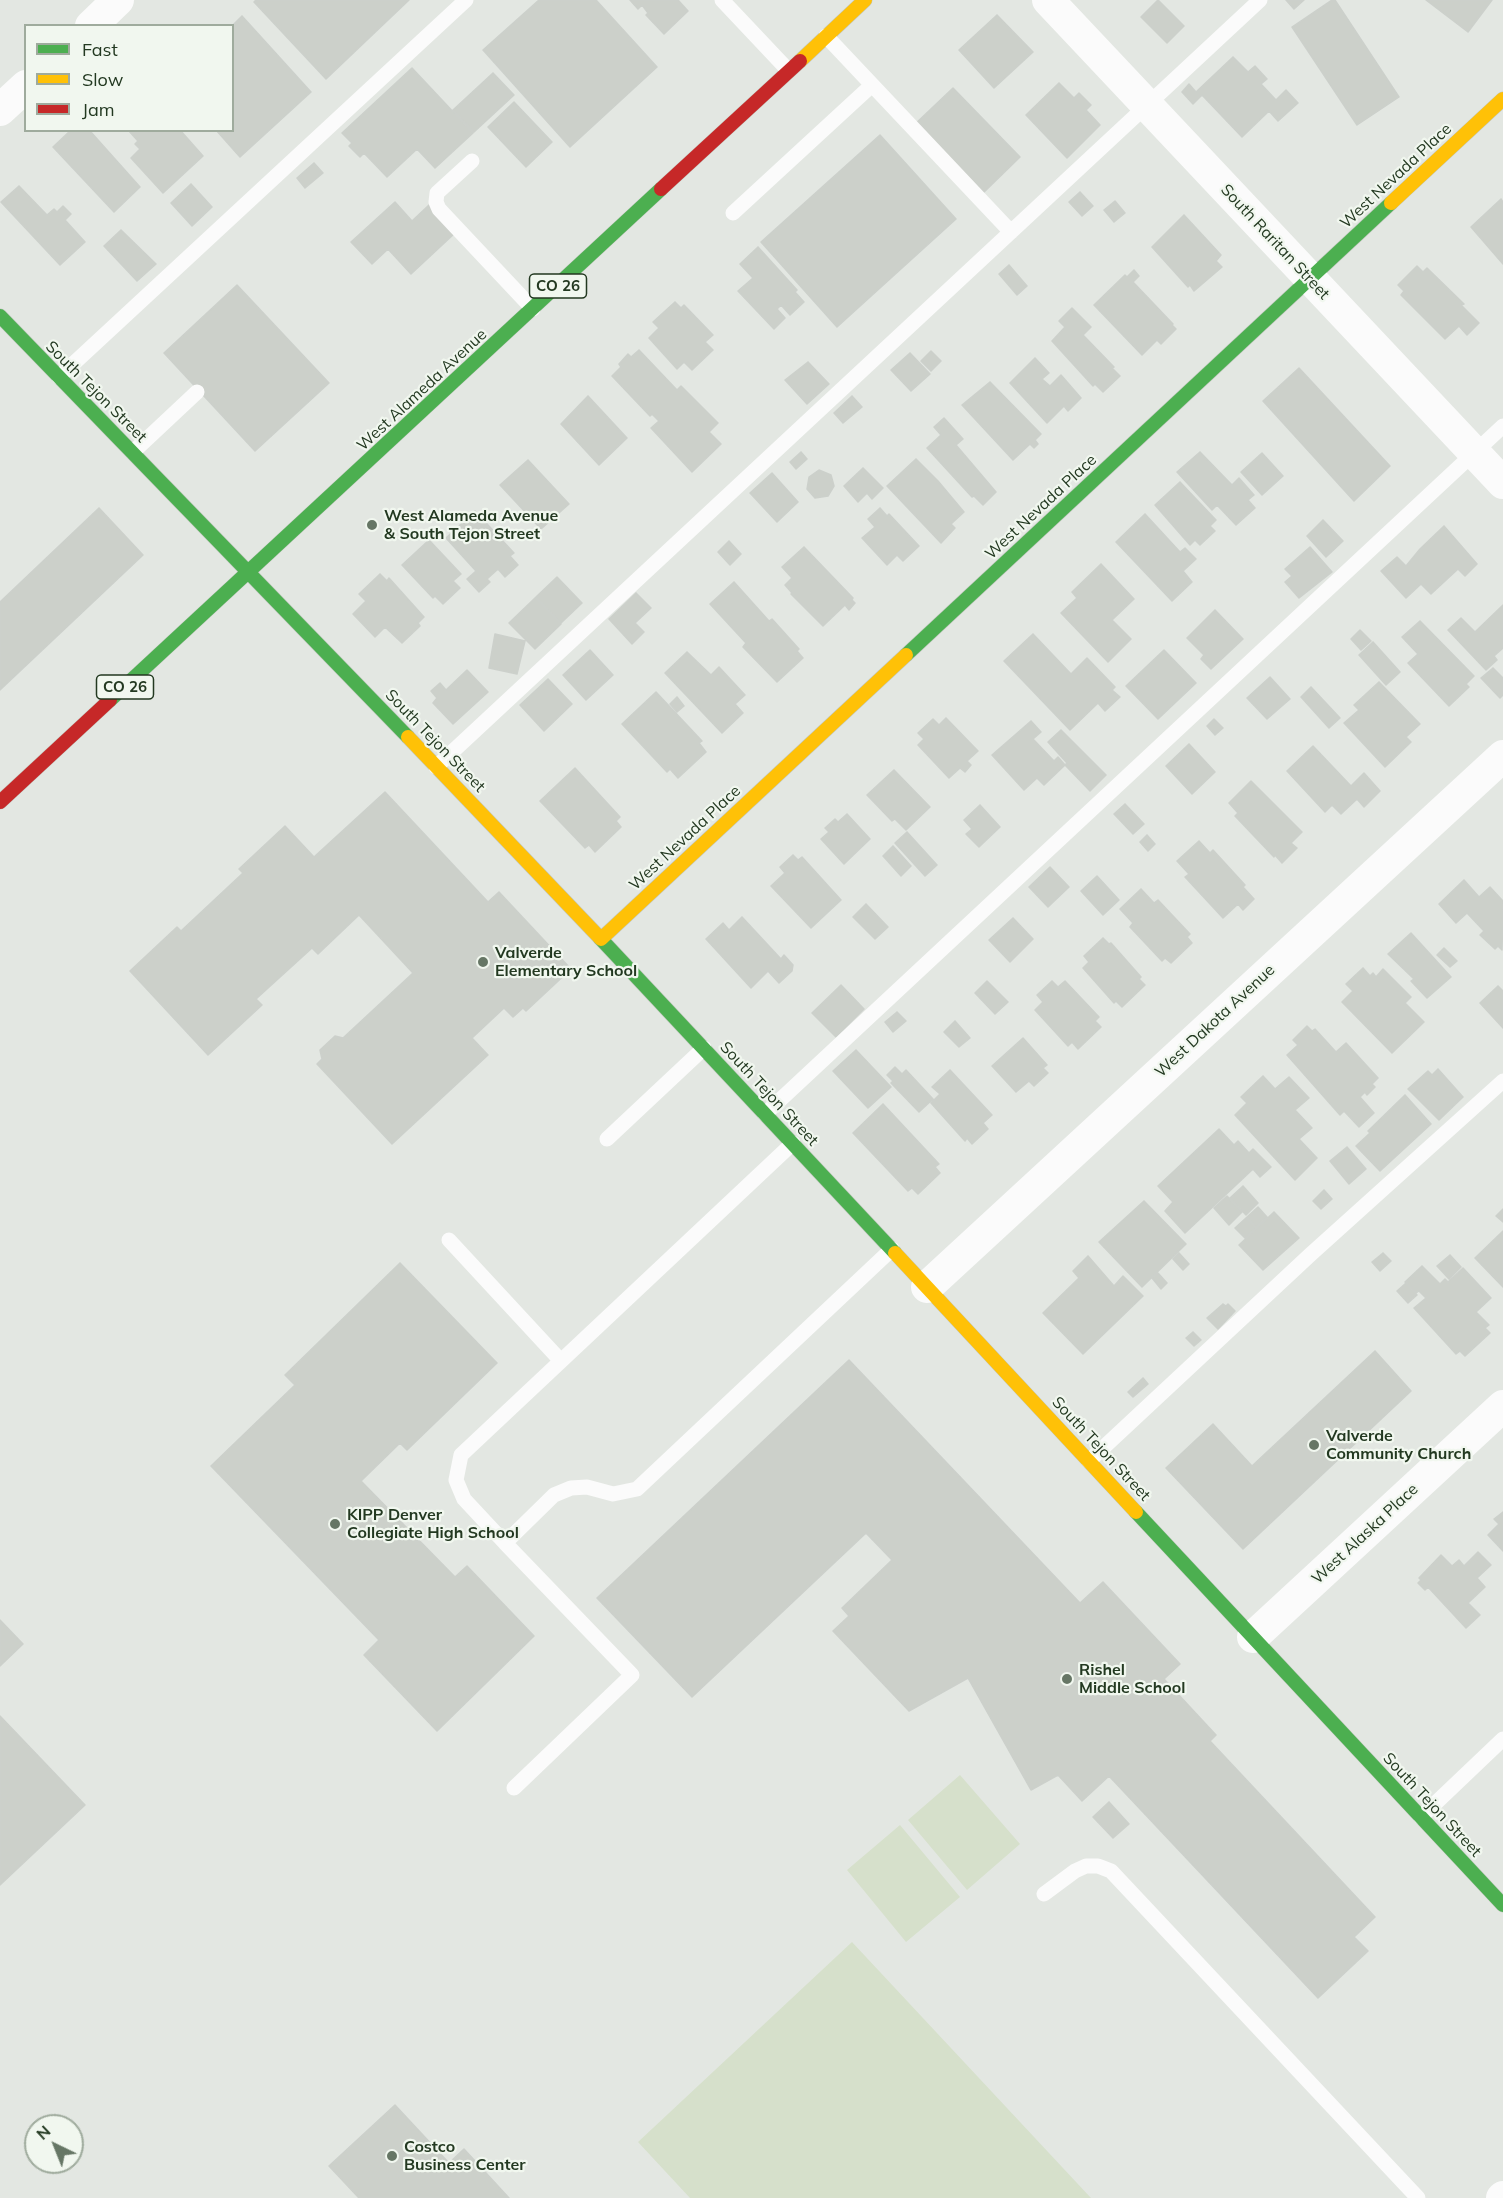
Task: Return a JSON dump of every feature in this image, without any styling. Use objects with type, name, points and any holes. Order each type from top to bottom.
[{"type":"street","points":[[93,24],[118,0]]},
{"type":"street","name":"West Alameda Avenue","points":[[0,802],[865,0]]},
{"type":"street","name":"South Raritan Street","points":[[1048,0],[1503,483]]},
{"type":"street","points":[[0,110],[24,88]]},
{"type":"street","name":"West Nevada Place","points":[[601,939],[1503,99]]},
{"type":"street","name":"South Tejon Street","points":[[0,316],[250,572],[601,939],[1503,1905]]},
{"type":"street","name":"West Dakota Avenue","points":[[927,1287],[1503,756]]},
{"type":"street","name":"West Alaska Place","points":[[1253,1637],[1503,1406]]},
{"type":"lane","points":[[59,377],[466,0]]},
{"type":"lane","points":[[722,0],[789,70]]},
{"type":"lane","points":[[436,766],[1260,0]]},
{"type":"lane","points":[[826,36],[1011,232]]},
{"type":"lane","points":[[733,213],[872,85]]},
{"type":"lane","points":[[472,161],[437,194],[436,202],[439,209],[533,309]]},
{"type":"lane","points":[[133,452],[197,392]]},
{"type":"lane","points":[[765,1114],[1503,426]]},
{"type":"lane","points":[[607,1139],[704,1048]]},
{"type":"lane","points":[[1089,1461],[1311,1254],[1503,1081]]},
{"type":"lane","points":[[514,1788],[632,1675],[464,1499],[456,1480],[461,1455],[793,1143]]},
{"type":"lane","points":[[449,1240],[561,1361]]},
{"type":"lane","points":[[505,1543],[554,1496],[572,1488],[587,1487],[613,1494],[637,1489],[892,1249]]},
{"type":"lane","points":[[1420,1817],[1503,1739]]},
{"type":"lane","points":[[1044,1894],[1075,1871],[1086,1866],[1098,1866],[1111,1871],[1418,2198]]},
{"type":"green space","points":[[960,1775],[1020,1844],[967,1890],[908,1820]]},
{"type":"green space","points":[[900,1825],[960,1897],[906,1942],[847,1870]]},
{"type":"green space","points":[[852,1942],[1091,2198],[690,2198],[638,2142]]},
{"type":"building","points":[[256,0],[409,0],[326,79],[254,2]]},
{"type":"building","points":[[539,0],[596,0],[657,67],[570,147],[483,50]]},
{"type":"building","points":[[630,0],[678,0],[688,11],[664,34],[646,15],[648,13],[642,5],[638,9]]},
{"type":"building","points":[[1158,0],[1184,26],[1167,43],[1141,17]]},
{"type":"building","points":[[1286,0],[1304,0],[1294,9]]},
{"type":"building","points":[[1335,0],[1399,97],[1357,125],[1292,27]]},
{"type":"building","points":[[1426,0],[1492,0],[1468,32]]},
{"type":"building","points":[[997,15],[1033,52],[994,88],[959,50]]},
{"type":"building","points":[[242,16],[311,92],[240,157],[218,132],[234,132],[234,24]]},
{"type":"building","points":[[1233,57],[1248,72],[1255,66],[1267,79],[1261,84],[1276,100],[1286,90],[1298,103],[1278,121],[1269,111],[1242,137],[1202,95],[1193,104],[1182,92],[1189,84],[1196,92]]},
{"type":"building","points":[[412,68],[473,133],[435,168],[417,149],[387,177],[364,153],[360,157],[349,146],[352,143],[342,133]]},
{"type":"building","points":[[493,73],[514,95],[474,132],[453,110]]},
{"type":"building","points":[[1059,83],[1074,98],[1079,93],[1091,105],[1086,110],[1100,125],[1067,158],[1026,115]]},
{"type":"building","points":[[953,88],[1020,157],[980,196],[913,126]]},
{"type":"building","points":[[514,102],[552,142],[526,167],[488,127]]},
{"type":"building","points":[[69,132],[91,132],[140,187],[114,212],[53,147]]},
{"type":"building","points":[[130,132],[182,132],[203,156],[163,193],[131,158],[140,149],[135,144],[138,141]]},
{"type":"building","points":[[880,135],[956,219],[837,327],[761,242]]},
{"type":"building","points":[[314,163],[323,173],[305,188],[297,178]]},
{"type":"building","points":[[191,184],[212,207],[192,226],[171,203]]},
{"type":"building","points":[[19,186],[47,215],[54,209],[57,212],[63,206],[71,214],[65,220],[85,242],[60,265],[1,202]]},
{"type":"building","points":[[1080,192],[1093,206],[1082,216],[1069,202]]},
{"type":"building","points":[[1501,199],[1503,202],[1503,264],[1471,227]]},
{"type":"building","points":[[1115,201],[1125,213],[1114,222],[1104,210]]},
{"type":"building","points":[[395,202],[412,221],[429,205],[455,233],[411,274],[388,249],[372,264],[351,242]]},
{"type":"building","points":[[1184,215],[1221,255],[1216,261],[1222,267],[1194,291],[1152,247]]},
{"type":"building","points":[[121,230],[156,264],[137,281],[104,246]]},
{"type":"building","points":[[758,247],[797,290],[795,292],[804,302],[790,315],[781,305],[777,309],[785,318],[774,329],[738,291],[753,278],[740,264]]},
{"type":"building","points":[[1009,265],[1027,286],[1017,295],[999,274]]},
{"type":"building","points":[[1417,266],[1423,272],[1427,268],[1464,304],[1461,305],[1479,323],[1467,335],[1459,326],[1445,339],[1401,295],[1404,291],[1398,285]]},
{"type":"building","points":[[1134,270],[1139,276],[1133,282],[1176,329],[1161,344],[1157,340],[1142,355],[1094,305],[1125,275],[1127,277]]},
{"type":"building","points":[[237,285],[329,383],[255,451],[164,353]]},
{"type":"building","points":[[675,302],[681,308],[684,305],[713,335],[705,342],[713,350],[692,370],[684,362],[677,369],[649,338],[659,328],[653,322]]},
{"type":"building","points":[[1072,308],[1091,327],[1083,335],[1120,376],[1103,392],[1095,384],[1093,386],[1052,341],[1065,327],[1059,321]]},
{"type":"building","points":[[639,350],[677,390],[681,386],[718,423],[709,432],[721,444],[692,472],[651,428],[659,421],[652,414],[650,416],[612,376],[621,367],[619,364],[628,354],[631,357]]},
{"type":"building","points":[[931,351],[941,361],[931,371],[921,361]]},
{"type":"building","points":[[910,353],[930,374],[911,391],[891,370]]},
{"type":"building","points":[[1035,358],[1049,373],[1042,379],[1050,386],[1061,375],[1081,398],[1068,411],[1064,406],[1047,423],[1010,383]]},
{"type":"building","points":[[808,362],[829,384],[807,404],[785,380]]},
{"type":"building","points":[[1299,368],[1390,466],[1354,501],[1263,401]]},
{"type":"building","points":[[990,382],[1041,434],[1035,440],[1038,444],[1034,448],[1030,444],[1013,460],[962,405]]},
{"type":"building","points":[[588,396],[627,438],[599,465],[561,424]]},
{"type":"building","points":[[852,396],[862,407],[843,423],[834,413]]},
{"type":"building","points":[[944,418],[963,439],[956,445],[996,492],[983,505],[974,496],[972,497],[927,448],[941,435],[934,427]]},
{"type":"building","points":[[801,452],[807,459],[796,469],[790,462]]},
{"type":"building","points":[[1200,452],[1232,485],[1239,478],[1254,495],[1248,500],[1255,508],[1236,525],[1217,505],[1212,510],[1177,472]]},
{"type":"building","points":[[1262,453],[1283,476],[1262,495],[1241,472]]},
{"type":"building","points":[[916,459],[964,512],[951,524],[955,528],[941,543],[887,486]]},
{"type":"building","points":[[528,460],[569,504],[541,529],[500,485]]},
{"type":"building","points":[[863,468],[883,488],[872,499],[867,493],[858,502],[844,486]]},
{"type":"building","points":[[819,470],[831,475],[834,486],[828,496],[815,498],[807,489],[809,477]]},
{"type":"building","points":[[772,473],[798,502],[777,522],[750,493]]},
{"type":"building","points":[[1180,482],[1216,520],[1210,526],[1215,531],[1200,545],[1195,540],[1190,545],[1155,505]]},
{"type":"building","points":[[99,508],[143,555],[0,690],[0,602]]},
{"type":"building","points":[[880,508],[887,516],[889,514],[919,546],[903,561],[897,555],[887,565],[862,538],[875,527],[868,519]]},
{"type":"building","points":[[475,511],[514,553],[510,556],[518,565],[505,577],[498,569],[487,579],[490,582],[479,592],[467,579],[476,571],[446,538]]},
{"type":"building","points":[[1145,514],[1180,552],[1185,548],[1196,559],[1183,571],[1192,582],[1172,601],[1116,542]]},
{"type":"building","points":[[1323,520],[1343,541],[1326,557],[1307,536]]},
{"type":"building","points":[[1444,526],[1477,564],[1465,576],[1458,569],[1431,594],[1421,584],[1406,598],[1381,571],[1397,557],[1406,566]]},
{"type":"building","points":[[429,540],[461,574],[453,581],[460,588],[443,604],[435,596],[433,598],[402,565]]},
{"type":"building","points":[[729,541],[741,554],[730,565],[718,552]]},
{"type":"building","points":[[804,547],[853,598],[855,603],[849,610],[845,605],[823,626],[785,585],[792,578],[782,567]]},
{"type":"building","points":[[1310,547],[1332,572],[1299,598],[1285,582],[1292,576],[1285,569]]},
{"type":"building","points":[[1101,564],[1134,599],[1112,620],[1131,639],[1108,662],[1061,613],[1077,598],[1072,592]]},
{"type":"building","points":[[380,574],[387,581],[389,578],[424,617],[418,623],[420,626],[402,643],[385,627],[375,637],[353,614],[366,601],[359,594]]},
{"type":"building","points":[[557,577],[582,603],[561,623],[536,597]]},
{"type":"building","points":[[734,582],[769,621],[772,619],[799,649],[797,651],[803,658],[777,682],[743,647],[746,643],[710,604]]},
{"type":"building","points":[[636,593],[651,608],[635,623],[644,632],[632,644],[609,619]]},
{"type":"building","points":[[535,598],[561,624],[535,649],[509,623]]},
{"type":"building","points":[[1503,605],[1503,648],[1494,656],[1497,660],[1486,670],[1448,630],[1461,618],[1475,632]]},
{"type":"building","points":[[1215,610],[1243,639],[1211,669],[1201,659],[1204,655],[1187,638]]},
{"type":"building","points":[[1420,621],[1474,676],[1466,684],[1469,687],[1449,706],[1408,663],[1418,654],[1402,637]]},
{"type":"building","points":[[1360,630],[1371,641],[1361,650],[1351,639]]},
{"type":"building","points":[[495,634],[525,641],[517,674],[489,668]]},
{"type":"building","points":[[1033,634],[1071,674],[1087,658],[1115,687],[1112,690],[1120,697],[1105,711],[1098,703],[1070,730],[1004,661]]},
{"type":"building","points":[[1373,642],[1400,672],[1386,685],[1359,655]]},
{"type":"building","points":[[590,650],[613,675],[586,700],[563,675]]},
{"type":"building","points":[[1164,650],[1196,683],[1158,719],[1126,686]]},
{"type":"building","points":[[687,652],[711,675],[719,667],[745,695],[735,704],[743,713],[722,733],[665,673]]},
{"type":"building","points":[[1493,668],[1503,678],[1503,695],[1500,698],[1481,678]]},
{"type":"building","points":[[467,670],[488,692],[453,724],[433,703],[437,698],[431,691],[440,683],[446,690]]},
{"type":"building","points":[[1270,677],[1290,699],[1267,719],[1247,698]]},
{"type":"building","points":[[548,679],[572,704],[544,731],[520,705]]},
{"type":"building","points":[[1379,682],[1420,724],[1406,737],[1411,742],[1385,767],[1344,723],[1359,710],[1354,705]]},
{"type":"building","points":[[1311,687],[1340,718],[1329,728],[1301,697]]},
{"type":"building","points":[[656,692],[702,741],[699,743],[706,752],[678,778],[670,769],[667,772],[622,724]]},
{"type":"building","points":[[677,697],[684,706],[677,712],[670,704]]},
{"type":"building","points":[[946,718],[978,751],[967,761],[971,765],[965,772],[960,768],[949,778],[918,745],[924,739],[918,733],[933,719],[939,725]]},
{"type":"building","points":[[1214,719],[1223,728],[1215,735],[1207,726]]},
{"type":"building","points":[[1031,721],[1041,732],[1033,739],[1054,761],[1058,757],[1065,765],[1044,785],[1037,778],[1024,790],[992,755]]},
{"type":"building","points":[[1061,730],[1106,775],[1090,791],[1065,765],[1067,763],[1048,742]]},
{"type":"building","points":[[1189,744],[1215,772],[1192,794],[1166,766]]},
{"type":"building","points":[[1313,746],[1351,786],[1364,773],[1380,791],[1364,807],[1357,799],[1341,814],[1332,805],[1325,812],[1287,771]]},
{"type":"building","points":[[575,768],[620,817],[616,821],[621,827],[595,852],[589,845],[585,848],[540,801]]},
{"type":"building","points":[[894,770],[930,807],[906,830],[895,819],[892,821],[867,795]]},
{"type":"building","points":[[1251,781],[1302,832],[1291,843],[1297,848],[1282,863],[1235,816],[1238,813],[1229,803]]},
{"type":"building","name":"Valverde Elementary School","points":[[385,792],[488,902],[499,892],[571,969],[526,1011],[523,1008],[513,1017],[504,1008],[472,1038],[488,1055],[392,1144],[317,1064],[322,1059],[320,1050],[335,1036],[343,1038],[413,973],[359,915],[318,954],[312,948],[256,999],[262,1005],[208,1055],[130,971],[177,927],[181,931],[243,873],[239,869],[285,826],[314,857]]},
{"type":"building","points":[[1125,804],[1144,824],[1133,834],[1114,814]]},
{"type":"building","points":[[980,805],[1000,827],[979,847],[966,834],[972,829],[964,820]]},
{"type":"building","points":[[847,814],[870,839],[844,864],[821,839],[829,832],[825,828],[835,819],[838,822]]},
{"type":"building","points":[[907,832],[937,865],[925,876],[895,843]]},
{"type":"building","points":[[1147,835],[1155,844],[1148,851],[1140,842]]},
{"type":"building","points":[[1199,841],[1210,853],[1213,850],[1245,885],[1243,887],[1254,899],[1243,910],[1238,904],[1223,918],[1185,877],[1189,874],[1177,861]]},
{"type":"building","points":[[893,846],[911,866],[901,876],[883,856]]},
{"type":"building","points":[[793,855],[798,860],[802,857],[841,900],[811,928],[771,886],[785,873],[780,867]]},
{"type":"building","points":[[1050,867],[1069,887],[1048,907],[1029,887]]},
{"type":"building","points":[[1097,876],[1119,900],[1103,915],[1081,891]]},
{"type":"building","points":[[1464,880],[1479,897],[1490,887],[1503,901],[1502,950],[1498,946],[1495,949],[1480,935],[1484,931],[1467,913],[1456,923],[1439,904]]},
{"type":"building","points":[[1141,889],[1154,903],[1158,900],[1190,934],[1187,937],[1192,943],[1171,963],[1165,958],[1162,961],[1130,927],[1133,923],[1120,909]]},
{"type":"building","points":[[866,904],[888,927],[875,939],[853,917]]},
{"type":"building","points":[[742,917],[781,959],[784,955],[793,965],[792,971],[779,983],[768,971],[751,988],[706,939],[723,923],[729,930]]},
{"type":"building","points":[[1013,918],[1033,939],[1010,962],[989,940]]},
{"type":"building","points":[[1411,933],[1451,977],[1427,998],[1411,981],[1414,979],[1388,954]]},
{"type":"building","points":[[1103,938],[1109,944],[1111,943],[1141,977],[1139,979],[1145,985],[1122,1007],[1116,1001],[1114,1003],[1083,968],[1089,962],[1084,956]]},
{"type":"building","points":[[1444,948],[1457,961],[1450,967],[1437,955]]},
{"type":"building","points":[[1363,968],[1370,976],[1373,973],[1376,977],[1383,969],[1411,997],[1405,1003],[1424,1022],[1392,1053],[1342,1002],[1353,991],[1346,984]]},
{"type":"building","points":[[987,981],[1008,1002],[995,1014],[975,993]]},
{"type":"building","points":[[1052,981],[1058,987],[1065,981],[1099,1017],[1095,1021],[1101,1027],[1078,1049],[1072,1042],[1068,1046],[1035,1010],[1043,1002],[1037,995]]},
{"type":"building","points":[[841,985],[864,1009],[836,1037],[812,1013]]},
{"type":"building","points":[[1498,986],[1503,991],[1503,1028],[1480,1003]]},
{"type":"building","points":[[897,1012],[906,1021],[893,1032],[885,1022]]},
{"type":"building","points":[[955,1021],[970,1038],[959,1047],[944,1032]]},
{"type":"building","points":[[1307,1026],[1312,1031],[1315,1029],[1336,1052],[1346,1043],[1378,1078],[1372,1084],[1375,1087],[1367,1095],[1365,1092],[1360,1097],[1374,1113],[1359,1127],[1344,1111],[1340,1115],[1287,1055],[1298,1045],[1293,1040]]},
{"type":"building","points":[[1023,1038],[1047,1065],[1043,1068],[1048,1073],[1034,1086],[1029,1081],[1016,1092],[992,1066]]},
{"type":"building","points":[[856,1050],[891,1087],[868,1108],[833,1071]]},
{"type":"building","points":[[895,1067],[902,1074],[906,1070],[933,1099],[919,1112],[891,1083],[893,1081],[887,1075]]},
{"type":"building","points":[[1438,1069],[1463,1097],[1439,1120],[1408,1089],[1428,1071],[1432,1075]]},
{"type":"building","points":[[950,1070],[992,1115],[983,1123],[988,1129],[972,1144],[967,1138],[965,1141],[931,1103],[940,1094],[932,1087]]},
{"type":"building","points":[[1263,1076],[1275,1089],[1289,1077],[1309,1098],[1295,1110],[1312,1128],[1299,1139],[1317,1158],[1295,1180],[1235,1115],[1247,1103],[1241,1097]]},
{"type":"building","points":[[1405,1095],[1431,1124],[1380,1171],[1356,1146]]},
{"type":"building","points":[[883,1104],[939,1164],[935,1167],[940,1173],[918,1194],[912,1188],[908,1191],[853,1133]]},
{"type":"building","points":[[1219,1129],[1234,1145],[1238,1141],[1249,1153],[1253,1149],[1271,1167],[1260,1177],[1253,1169],[1185,1233],[1165,1211],[1173,1202],[1158,1186]]},
{"type":"building","points":[[1347,1147],[1366,1169],[1349,1184],[1330,1161]]},
{"type":"building","points":[[1243,1186],[1258,1203],[1246,1215],[1230,1198]]},
{"type":"building","points":[[1324,1190],[1332,1199],[1321,1209],[1313,1201]]},
{"type":"building","points":[[1227,1196],[1242,1212],[1229,1225],[1214,1208]]},
{"type":"building","points":[[1144,1201],[1186,1244],[1142,1287],[1099,1242]]},
{"type":"building","points":[[1258,1207],[1267,1217],[1256,1227],[1247,1217]]},
{"type":"building","points":[[1503,1209],[1503,1222],[1496,1216]]},
{"type":"building","points":[[1274,1212],[1299,1238],[1263,1270],[1239,1245]]},
{"type":"building","points":[[1246,1218],[1256,1228],[1245,1238],[1235,1228]]},
{"type":"building","points":[[1503,1231],[1503,1287],[1475,1258]]},
{"type":"building","points":[[1179,1253],[1189,1264],[1183,1270],[1173,1259]]},
{"type":"building","points":[[1383,1253],[1391,1261],[1380,1271],[1372,1262]]},
{"type":"building","points":[[1450,1255],[1461,1267],[1449,1279],[1437,1266]]},
{"type":"building","points":[[1088,1256],[1114,1286],[1123,1276],[1143,1296],[1083,1354],[1043,1313],[1079,1278],[1073,1271]]},
{"type":"building","name":"KIPP Denver Collegiate High School","points":[[400,1263],[497,1363],[407,1450],[400,1443],[361,1481],[455,1577],[467,1566],[534,1636],[437,1731],[364,1655],[379,1640],[211,1466],[295,1385],[285,1375]]},
{"type":"building","points":[[1422,1266],[1440,1284],[1445,1279],[1448,1282],[1463,1268],[1491,1298],[1476,1312],[1489,1325],[1485,1328],[1490,1333],[1465,1356],[1460,1351],[1456,1354],[1414,1308],[1426,1298],[1419,1291],[1416,1293],[1405,1282]]},
{"type":"building","points":[[1158,1273],[1167,1283],[1161,1289],[1152,1278]]},
{"type":"building","points":[[1406,1283],[1417,1295],[1408,1303],[1397,1291]]},
{"type":"building","points":[[1223,1304],[1226,1306],[1228,1304],[1235,1311],[1218,1329],[1207,1318]]},
{"type":"building","points":[[1193,1332],[1201,1340],[1194,1346],[1186,1338]]},
{"type":"building","name":"Valverde Community Church","points":[[1375,1351],[1411,1391],[1243,1549],[1166,1468],[1213,1424],[1252,1466]]},
{"type":"building","name":"Rishel Middle School","points":[[849,1360],[1080,1603],[1103,1582],[1180,1664],[1164,1679],[1216,1735],[1210,1741],[1375,1917],[1354,1937],[1368,1951],[1318,1998],[1109,1776],[1082,1801],[1058,1775],[1031,1790],[968,1678],[909,1711],[833,1631],[849,1616],[842,1608],[892,1560],[866,1533],[692,1697],[597,1598]]},
{"type":"building","points":[[1143,1378],[1148,1384],[1133,1397],[1128,1392]]},
{"type":"building","points":[[1503,1512],[1503,1551],[1488,1535],[1499,1524],[1494,1519]]},
{"type":"building","points":[[1478,1552],[1491,1565],[1477,1578],[1485,1587],[1468,1603],[1480,1615],[1466,1628],[1428,1587],[1425,1590],[1418,1583],[1421,1580],[1419,1578],[1441,1555],[1452,1566],[1459,1560],[1464,1566]]},
{"type":"building","points":[[0,1620],[23,1644],[0,1666]]},
{"type":"building","points":[[0,1716],[85,1805],[0,1885]]},
{"type":"building","points":[[1109,1802],[1129,1824],[1113,1838],[1093,1817]]},
{"type":"building","name":"Costco Business Center","points":[[395,2105],[449,2163],[464,2149],[509,2198],[359,2198],[329,2166]]},
{"type":"traffic: fast","points":[[110,700],[661,189]]},
{"type":"traffic: fast","points":[[906,655],[1391,203]]},
{"type":"traffic: fast","points":[[0,316],[408,737]]},
{"type":"traffic: fast","points":[[600,938],[895,1253]]},
{"type":"traffic: fast","points":[[1136,1512],[1503,1905]]},
{"type":"traffic: slow","points":[[800,61],[865,0]]},
{"type":"traffic: slow","points":[[1391,203],[1503,99]]},
{"type":"traffic: slow","points":[[601,939],[906,655]]},
{"type":"traffic: slow","points":[[408,737],[600,938]]},
{"type":"traffic: slow","points":[[895,1253],[1136,1512]]},
{"type":"traffic: jam","points":[[661,189],[800,61]]},
{"type":"traffic: jam","points":[[0,802],[110,700]]},
{"type":"place","name":"West Alameda Avenue & South Tejon Street","points":[[372,525]]},
{"type":"place","name":"Valverde Elementary School","points":[[483,962]]},
{"type":"place","name":"Valverde Community Church","points":[[1314,1445]]},
{"type":"place","name":"KIPP Denver Collegiate High School","points":[[335,1524]]},
{"type":"place","name":"Rishel Middle School","points":[[1067,1679]]},
{"type":"place","name":"Costco Business Center","points":[[392,2156]]}]
